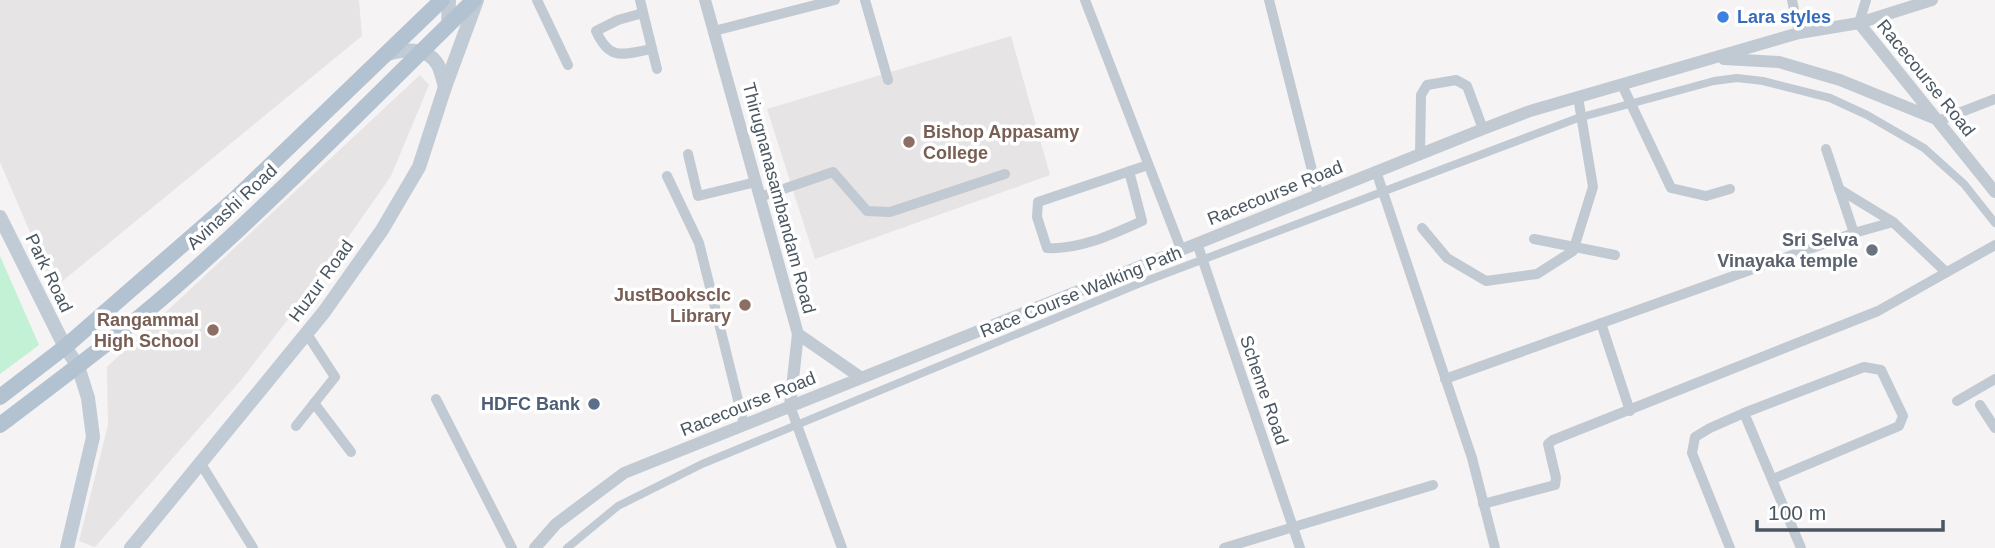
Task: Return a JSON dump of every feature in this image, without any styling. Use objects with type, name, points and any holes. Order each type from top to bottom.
[{"type":"main road","name":"Avinashi Road","points":[[0,397],[65,347],[235,199],[442,0]]},
{"type":"main road","points":[[447,26],[449,0]]},
{"type":"main road","name":"Avinashi Road","points":[[0,425],[175,287],[476,0]]},
{"type":"main road","name":"Huzur Road","points":[[131,548],[307,334],[382,230],[419,167],[476,0]]},
{"type":"main road","points":[[383,55],[400,50],[428,54],[438,64],[445,87]]},
{"type":"main road","name":"Park Road","points":[[0,216],[65,347],[78,366],[88,398],[93,437],[67,548]]},
{"type":"street","points":[[537,0],[568,65]]},
{"type":"street","points":[[640,0],[657,69]]},
{"type":"street","name":"Thirugnanasambandam Road","points":[[705,0],[798,334],[860,377]]},
{"type":"street","points":[[714,30],[835,0]]},
{"type":"street","points":[[865,0],[887,80]]},
{"type":"street","points":[[1085,0],[1181,249]]},
{"type":"street","points":[[1269,0],[1318,194]]},
{"type":"street","points":[[1791,0],[1799,33]]},
{"type":"street","points":[[1859,23],[1866,0]]},
{"type":"street","points":[[1859,23],[1932,0]]},
{"type":"street","points":[[643,13],[618,20],[596,31],[602,44],[611,53],[621,55],[652,50]]},
{"type":"street","name":"Racecourse Road","points":[[535,548],[556,524],[624,473],[744,424],[1530,111],[1799,33],[1859,23],[1995,192]]},
{"type":"street","points":[[1717,58],[1779,62],[1840,80],[1937,120],[1995,99]]},
{"type":"street","name":"Race Course Walking Path","points":[[567,548],[618,506],[702,464],[1138,284],[1581,117],[1714,81],[1737,78],[1763,81],[1830,99],[1867,115],[1924,148],[1964,184],[1995,223]]},
{"type":"street","points":[[1420,154],[1421,95],[1427,85],[1456,80],[1467,86],[1483,129]]},
{"type":"street","points":[[1622,85],[1671,188],[1706,197],[1730,189]]},
{"type":"street","points":[[1422,228],[1447,258],[1486,281],[1537,274],[1573,251],[1593,187],[1578,97]]},
{"type":"street","points":[[1826,149],[1854,233]]},
{"type":"street","points":[[688,154],[698,195],[756,182]]},
{"type":"street","points":[[1129,171],[1142,221],[1108,236],[1061,249],[1047,248],[1037,217],[1038,202],[1148,164]]},
{"type":"street","points":[[1376,171],[1472,458],[1495,548]]},
{"type":"street","points":[[760,197],[834,172],[867,211],[890,212],[1004,174]]},
{"type":"street","points":[[667,176],[699,243],[744,424]]},
{"type":"street","points":[[1839,189],[1893,222],[1946,272]]},
{"type":"street","points":[[1446,379],[1854,233],[1893,222]]},
{"type":"street","points":[[1534,239],[1615,255]]},
{"type":"street","name":"Scheme Road","points":[[1198,243],[1300,548]]},
{"type":"street","points":[[1483,504],[1555,485],[1556,478],[1548,444],[1553,440],[1878,311],[1995,245]]},
{"type":"street","points":[[1601,323],[1630,411]]},
{"type":"street","points":[[296,426],[335,377],[307,334]]},
{"type":"street","points":[[798,334],[790,406],[842,548]]},
{"type":"street","points":[[1730,548],[1692,453],[1695,438],[1744,413],[1864,367],[1881,370],[1903,416],[1899,426],[1773,479]]},
{"type":"street","points":[[1957,401],[1995,379]]},
{"type":"street","points":[[436,399],[512,548]]},
{"type":"street","points":[[314,403],[351,452]]},
{"type":"street","points":[[1980,405],[1995,428]]},
{"type":"street","points":[[1744,413],[1801,548]]},
{"type":"street","points":[[201,464],[253,548]]},
{"type":"street","points":[[1224,548],[1433,485]]},
{"type":"shaded area","points":[[0,0],[359,0],[362,36],[54,288],[0,162]]},
{"type":"shaded area","name":"Bishop Appasamy College","points":[[1011,36],[1050,175],[815,259],[767,109]]},
{"type":"shaded area","name":"Rangammal High School","points":[[420,75],[429,85],[391,176],[319,279],[241,380],[95,547],[79,541],[108,425],[107,367]]},
{"type":"green space","points":[[0,256],[39,345],[0,374]]},
{"type":"place","name":"Lara styles","points":[[1723,17]]},
{"type":"place","name":"Bishop Appasamy College","points":[[909,142]]},
{"type":"place","name":"Sri Selva Vinayaka temple","points":[[1872,250]]},
{"type":"place","name":"JustBooksclc Library","points":[[745,305]]},
{"type":"place","name":"Rangammal High School","points":[[213,330]]},
{"type":"place","name":"HDFC Bank","points":[[594,404]]}]
